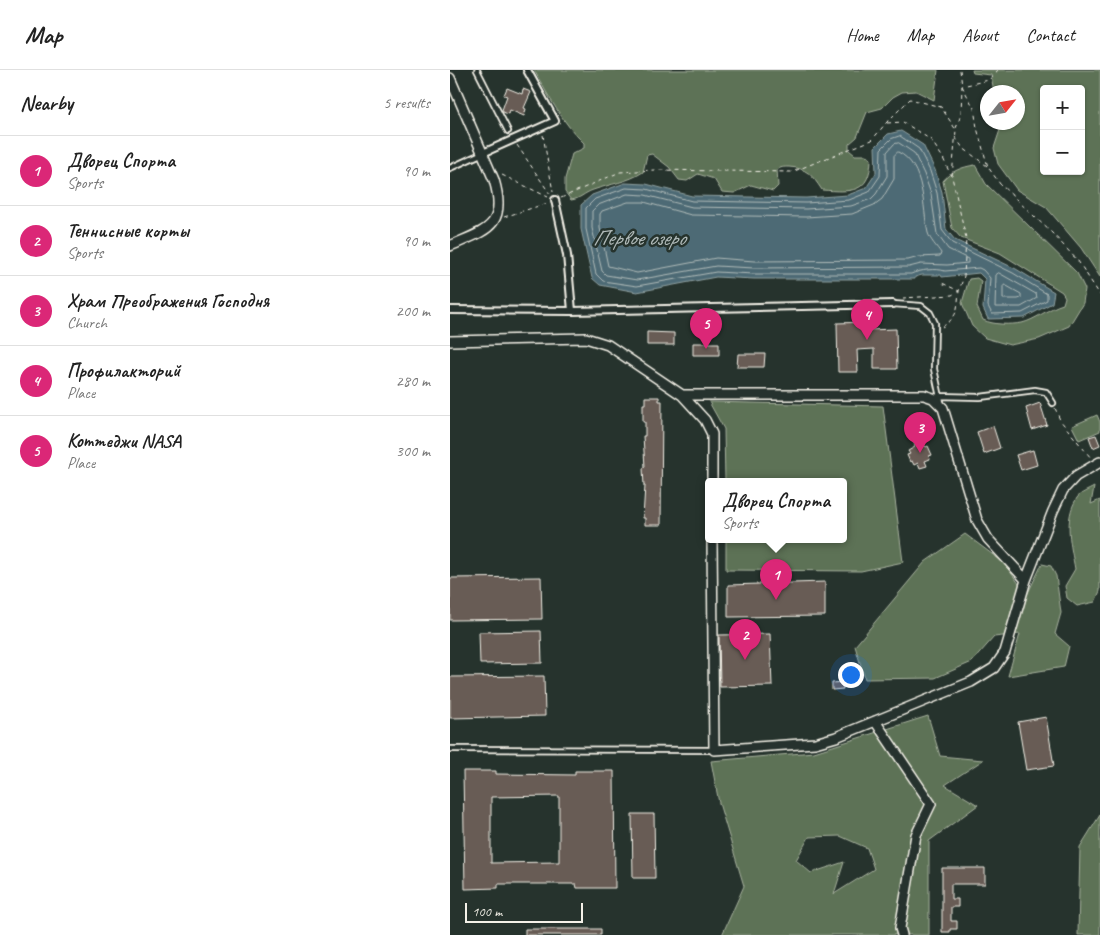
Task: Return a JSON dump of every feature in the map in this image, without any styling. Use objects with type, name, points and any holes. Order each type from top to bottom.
[{"type":"street","points":[[483,153],[555,121],[528,70]]},
{"type":"street","points":[[450,78],[499,195],[498,215],[488,230],[450,246]]},
{"type":"street","points":[[555,200],[567,255],[572,310]]},
{"type":"street","points":[[450,310],[572,310],[893,304]]},
{"type":"street","points":[[450,340],[586,338],[608,345],[682,395],[705,420],[712,434],[712,478]]},
{"type":"street","points":[[682,395],[924,395],[933,398],[942,408],[977,520],[988,539],[1026,580]]},
{"type":"street","points":[[712,543],[714,750],[815,743],[836,737],[971,682],[994,668],[1005,652],[1026,580],[1063,490],[1076,476],[1098,463]]},
{"type":"street","points":[[875,721],[932,804],[916,835],[900,928],[902,935]]},
{"type":"lane","points":[[477,70],[508,131]]},
{"type":"lane","points":[[450,168],[483,153]]},
{"type":"lane","points":[[893,304],[921,306],[930,314],[935,323],[934,369],[942,408]]},
{"type":"lane","points":[[924,395],[980,397],[1035,390],[1046,392],[1053,403]]},
{"type":"lane","points":[[450,749],[714,750]]},
{"type":"path","points":[[952,178],[955,136],[961,115],[962,86],[960,70]]},
{"type":"path","points":[[962,86],[989,80],[998,70]]},
{"type":"path","points":[[962,86],[974,108],[977,128],[988,167]]},
{"type":"path","points":[[498,215],[506,217],[555,200],[620,172],[654,170],[792,172],[872,140],[886,123],[910,100],[941,107],[956,130]]},
{"type":"path","points":[[886,123],[903,122],[931,140],[943,158],[952,178],[966,238],[964,276],[959,291],[957,313],[950,322],[935,332]]},
{"type":"path","points":[[541,127],[555,200]]},
{"type":"path","points":[[955,136],[962,148],[988,167],[1000,184],[1052,233],[1078,261],[1100,295]]},
{"type":"path","points":[[513,140],[555,200]]},
{"type":"path","points":[[490,170],[555,200]]},
{"type":"path","points":[[942,283],[959,291]]},
{"type":"path","points":[[893,304],[898,298],[952,295],[959,291]]},
{"type":"path","points":[[1053,403],[1060,420],[1098,463]]},
{"type":"green space","points":[[534,70],[938,70],[934,100],[916,91],[902,92],[893,97],[882,108],[867,112],[857,137],[849,144],[849,150],[855,155],[866,155],[871,159],[867,179],[863,185],[857,188],[842,191],[822,190],[812,176],[805,171],[785,167],[777,170],[778,186],[773,191],[751,185],[734,193],[722,192],[714,179],[698,174],[687,181],[679,180],[669,167],[652,154],[647,155],[643,172],[625,181],[593,190],[571,200],[565,192],[565,179],[572,154],[584,148],[584,143],[563,118]]},
{"type":"green space","points":[[972,70],[1100,70],[1100,277],[1081,248],[1046,207],[1017,190],[998,164],[994,148],[1000,130],[1025,130],[1025,85],[993,85],[991,75],[973,73]]},
{"type":"green space","points":[[975,165],[986,184],[1077,273],[1085,289],[1083,303],[1069,326],[1039,339],[1010,345],[985,338],[972,326],[962,303],[969,279],[977,278],[981,281],[977,307],[983,320],[992,323],[1022,323],[1063,304],[1065,297],[1062,292],[1000,253],[961,238],[952,228],[943,181],[957,170]]},
{"type":"green space","points":[[709,402],[883,406],[903,562],[861,571],[726,570],[726,543],[847,543],[847,478],[725,478],[724,429]]},
{"type":"green space","points":[[1097,415],[1100,422],[1100,431],[1079,440],[1072,426]]},
{"type":"green space","points":[[1094,487],[1091,504],[1100,500],[1100,591],[1095,602],[1077,606],[1067,598],[1065,586],[1075,569],[1069,533],[1070,515],[1078,496]]},
{"type":"green space","points":[[965,534],[1004,563],[1027,595],[1042,564],[1051,566],[1056,576],[1061,613],[1055,634],[1069,646],[1064,667],[1008,676],[1020,634],[994,637],[972,662],[935,678],[865,679],[855,646],[925,562]]},
{"type":"green space","points":[[928,716],[940,756],[983,760],[945,785],[978,805],[929,841],[929,935],[722,935],[744,886],[719,803],[711,761],[814,752]],"holes":[[[840,836],[867,848],[874,869],[834,894],[844,862],[811,873],[796,860],[809,837]]]},
{"type":"green space","points":[[1100,815],[1100,935],[1078,935],[1080,847]]},
{"type":"water","name":"Первое озеро","points":[[901,131],[923,145],[935,170],[942,192],[946,229],[955,240],[1016,269],[1054,292],[1052,303],[1024,318],[988,319],[983,308],[985,279],[979,273],[942,277],[941,275],[922,275],[915,277],[915,279],[754,279],[716,277],[637,292],[600,285],[592,278],[581,229],[581,205],[592,195],[625,183],[646,184],[692,196],[806,198],[848,195],[866,188],[876,173],[875,147],[888,134]]},
{"type":"building","points":[[507,88],[522,94],[523,89],[531,92],[524,108],[526,109],[524,116],[510,110],[508,114],[503,112],[507,96],[504,95]]},
{"type":"building","points":[[868,322],[868,330],[896,329],[897,369],[874,369],[874,349],[857,350],[858,372],[838,372],[837,323]]},
{"type":"building","points":[[647,332],[674,333],[674,345],[647,345]]},
{"type":"building","points":[[693,343],[719,343],[719,355],[693,355]]},
{"type":"building","points":[[738,354],[765,354],[764,367],[737,367]]},
{"type":"building","points":[[645,397],[659,397],[659,401],[662,401],[661,525],[645,525],[645,518],[643,518],[645,486],[643,468],[645,467],[643,436],[645,436],[645,422],[643,422],[643,404],[645,404]]},
{"type":"building","points":[[1040,403],[1047,425],[1032,430],[1026,408]]},
{"type":"building","points":[[993,426],[1000,448],[984,454],[977,432]]},
{"type":"building","points":[[1096,435],[1100,445],[1093,448],[1089,437]]},
{"type":"building","points":[[919,437],[922,446],[928,446],[932,455],[929,456],[930,459],[925,461],[927,466],[920,468],[918,463],[914,465],[912,461],[910,462],[907,455],[910,454],[908,451],[915,447],[913,440]]},
{"type":"building","points":[[1033,450],[1037,465],[1021,470],[1016,455]]},
{"type":"building","points":[[541,577],[542,619],[450,620],[450,578]]},
{"type":"building","points":[[825,582],[825,616],[728,617],[728,585]]},
{"type":"building","points":[[541,631],[542,663],[480,664],[479,632]]},
{"type":"building","points":[[770,634],[772,686],[720,687],[719,635]]},
{"type":"building","points":[[544,676],[545,716],[450,718],[450,677]]},
{"type":"building","points":[[843,682],[843,689],[832,690],[832,683]]},
{"type":"building","points":[[1046,717],[1054,766],[1026,770],[1018,722]]},
{"type":"building","points":[[463,771],[496,771],[496,774],[575,775],[575,771],[614,771],[615,888],[577,888],[576,884],[498,884],[498,888],[465,889]],"holes":[[[559,796],[559,862],[491,863],[491,797]]]},
{"type":"building","points":[[632,814],[654,814],[655,878],[633,878]]},
{"type":"building","points":[[942,868],[985,868],[985,884],[951,884],[951,899],[958,899],[958,907],[951,907],[951,921],[957,921],[957,929],[950,929],[950,932],[942,932]]},
{"type":"building","points":[[525,929],[601,929],[601,935],[525,935]]},
{"type":"place","name":"Профилакторий","points":[[867,340]]},
{"type":"place","name":"Коттеджи NASA","points":[[706,349]]},
{"type":"place","name":"Храм Преображения Господня","points":[[920,453]]},
{"type":"place","name":"Дворец Спорта","points":[[776,600]]},
{"type":"place","name":"Теннисные корты","points":[[745,660]]}]
